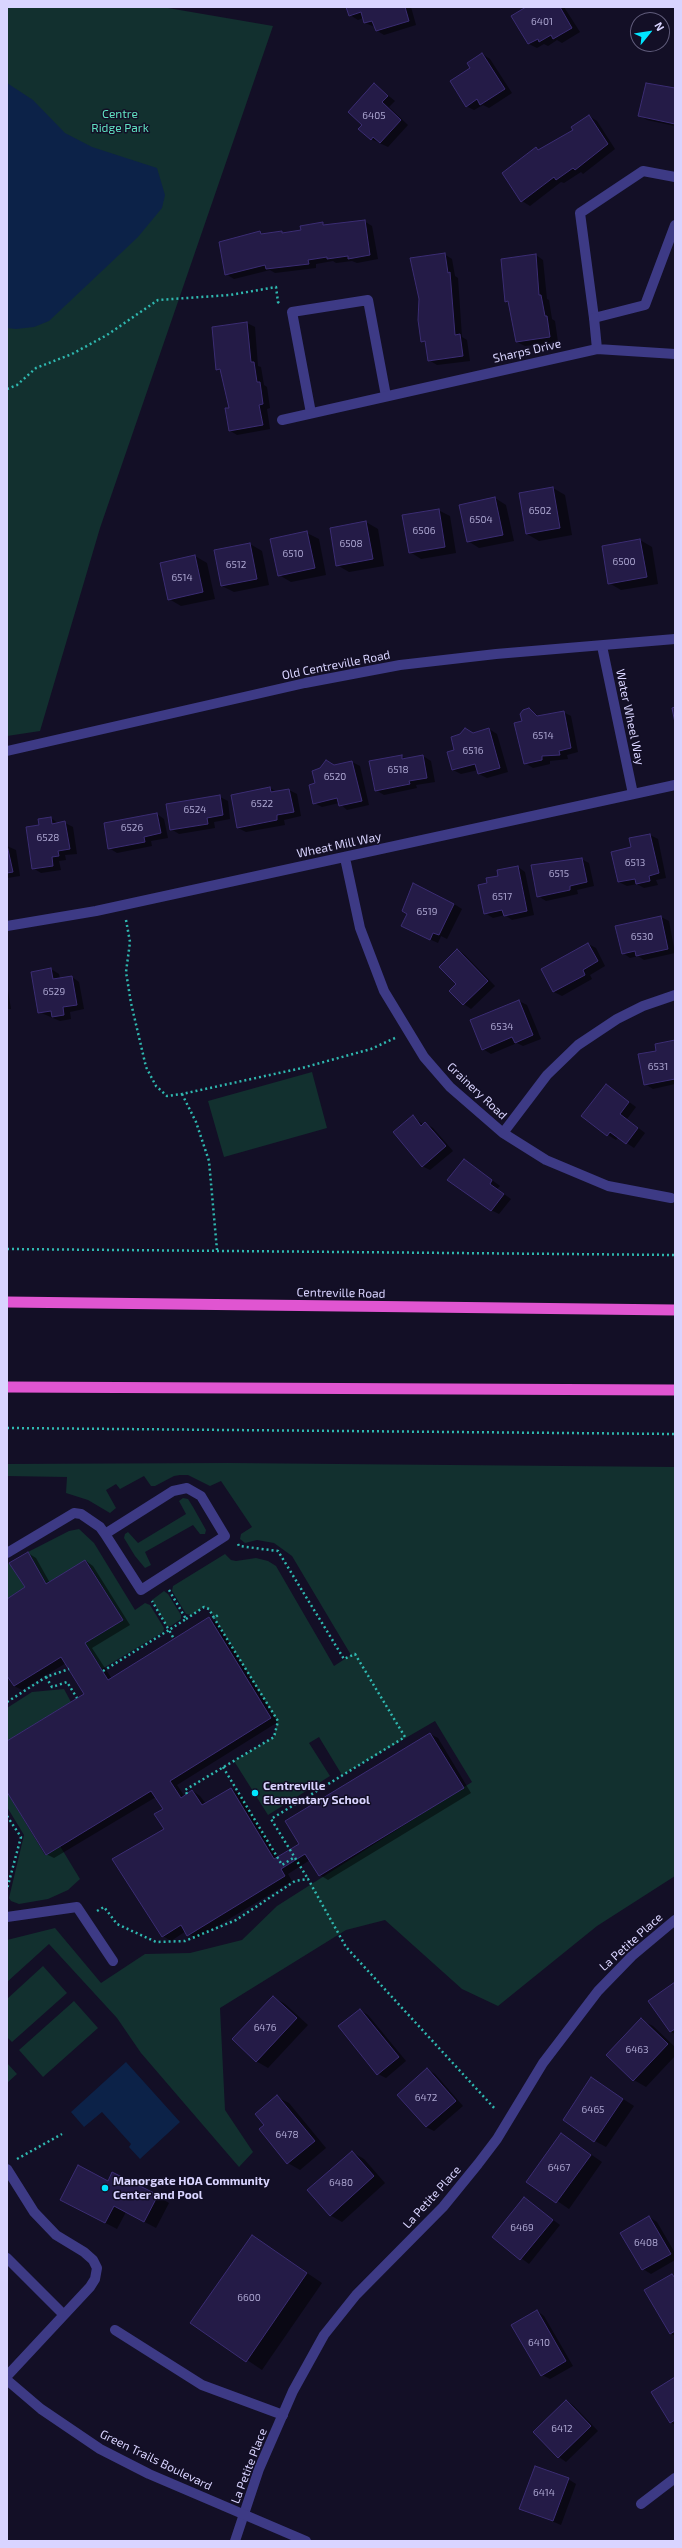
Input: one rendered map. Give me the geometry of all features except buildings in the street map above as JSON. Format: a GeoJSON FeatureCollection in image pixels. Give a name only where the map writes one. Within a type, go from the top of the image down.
{"type":"FeatureCollection","features":[{"type":"Feature","properties":{"kind":"highway","name":"Centreville Road"},"geometry":{"type":"LineString","coordinates":[[7,1302],[675,1310]]}},
{"type":"Feature","properties":{"kind":"highway"},"geometry":{"type":"LineString","coordinates":[[7,1387],[675,1390]]}},
{"type":"Feature","properties":{"kind":"street"},"geometry":{"type":"LineString","coordinates":[[597,349],[580,213],[644,171],[675,177]]}},
{"type":"Feature","properties":{"kind":"street"},"geometry":{"type":"LineString","coordinates":[[594,318],[645,305],[675,225]]}},
{"type":"Feature","properties":{"kind":"street"},"geometry":{"type":"LineString","coordinates":[[311,413],[292,312],[368,300],[386,396]]}},
{"type":"Feature","properties":{"kind":"street","name":"Sharps Drive"},"geometry":{"type":"LineString","coordinates":[[282,420],[597,349],[675,354]]}},
{"type":"Feature","properties":{"kind":"street","name":"Old Centreville Road"},"geometry":{"type":"LineString","coordinates":[[7,751],[304,683],[400,665],[496,654],[675,639]]}},
{"type":"Feature","properties":{"kind":"street","name":"Water Wheel Way"},"geometry":{"type":"LineString","coordinates":[[602,646],[633,794]]}},
{"type":"Feature","properties":{"kind":"street","name":"Wheat Mill Way"},"geometry":{"type":"LineString","coordinates":[[7,926],[122,905],[345,858],[675,785]]}},
{"type":"Feature","properties":{"kind":"street","name":"Grainery Road"},"geometry":{"type":"LineString","coordinates":[[345,858],[360,928],[371,961],[384,991],[424,1057],[450,1087],[503,1133],[546,1160],[576,1174],[608,1186],[671,1198]]}},
{"type":"Feature","properties":{"kind":"street"},"geometry":{"type":"LineString","coordinates":[[503,1133],[547,1075],[578,1045],[617,1018],[643,1006],[675,995]]}},
{"type":"Feature","properties":{"kind":"street"},"geometry":{"type":"LineString","coordinates":[[7,1553],[74,1513],[92,1520],[105,1534],[141,1590],[225,1536],[201,1496],[187,1488],[173,1491],[105,1534]]}},
{"type":"Feature","properties":{"kind":"street"},"geometry":{"type":"LineString","coordinates":[[7,1917],[77,1907],[113,1960]]}},
{"type":"Feature","properties":{"kind":"street","name":"La Petite Place"},"geometry":{"type":"LineString","coordinates":[[235,2541],[259,2469],[296,2384],[324,2335],[356,2295],[443,2207],[478,2164],[509,2118],[546,2058],[593,1996],[632,1956],[675,1920]]}},
{"type":"Feature","properties":{"kind":"street"},"geometry":{"type":"LineString","coordinates":[[7,2169],[34,2212],[56,2235],[84,2252],[93,2260],[97,2268],[95,2279],[90,2287],[7,2376]]}},
{"type":"Feature","properties":{"kind":"street"},"geometry":{"type":"LineString","coordinates":[[7,2258],[64,2315]]}},
{"type":"Feature","properties":{"kind":"street"},"geometry":{"type":"LineString","coordinates":[[114,2330],[202,2385],[283,2415]]}},
{"type":"Feature","properties":{"kind":"street","name":"Green Trails Boulevard"},"geometry":{"type":"LineString","coordinates":[[7,2380],[41,2409],[100,2449],[149,2474],[306,2541]]}},
{"type":"Feature","properties":{"kind":"street"},"geometry":{"type":"LineString","coordinates":[[641,2504],[675,2478]]}},
{"type":"Feature","properties":{"kind":"path"},"geometry":{"type":"LineString","coordinates":[[7,389],[17,385],[36,368],[72,354],[107,335],[158,300],[230,295],[276,287],[278,302],[292,312]]}},
{"type":"Feature","properties":{"kind":"path"},"geometry":{"type":"LineString","coordinates":[[122,905],[130,942],[126,972],[146,1067],[156,1086],[167,1096],[302,1068],[371,1049],[407,1031]]}},
{"type":"Feature","properties":{"kind":"path"},"geometry":{"type":"LineString","coordinates":[[182,1094],[196,1122],[209,1161],[217,1250]]}},
{"type":"Feature","properties":{"kind":"path"},"geometry":{"type":"LineString","coordinates":[[7,1249],[675,1255]]}},
{"type":"Feature","properties":{"kind":"path"},"geometry":{"type":"LineString","coordinates":[[7,1428],[675,1434]]}},
{"type":"Feature","properties":{"kind":"path"},"geometry":{"type":"LineString","coordinates":[[231,1545],[237,1541],[239,1546],[278,1551],[344,1659],[355,1654],[406,1737],[271,1819],[308,1879],[346,1947],[491,2107],[509,2118]]}},
{"type":"Feature","properties":{"kind":"path"},"geometry":{"type":"LineString","coordinates":[[166,1586],[186,1619]]}},
{"type":"Feature","properties":{"kind":"path"},"geometry":{"type":"LineString","coordinates":[[150,1597],[174,1639]]}},
{"type":"Feature","properties":{"kind":"path"},"geometry":{"type":"LineString","coordinates":[[103,1672],[204,1607],[209,1608],[278,1721],[274,1737],[185,1790],[187,1794]]}},
{"type":"Feature","properties":{"kind":"path"},"geometry":{"type":"LineString","coordinates":[[214,1618],[218,1615]]}},
{"type":"Feature","properties":{"kind":"path"},"geometry":{"type":"LineString","coordinates":[[7,1702],[46,1677],[68,1669]]}},
{"type":"Feature","properties":{"kind":"path"},"geometry":{"type":"LineString","coordinates":[[46,1677],[52,1688],[67,1682],[77,1698]]}},
{"type":"Feature","properties":{"kind":"path"},"geometry":{"type":"LineString","coordinates":[[224,1768],[282,1865],[295,1857]]}},
{"type":"Feature","properties":{"kind":"path"},"geometry":{"type":"LineString","coordinates":[[7,1816],[21,1838],[7,1889]]}},
{"type":"Feature","properties":{"kind":"path"},"geometry":{"type":"LineString","coordinates":[[85,1919],[104,1906],[117,1924],[156,1942],[184,1941],[236,1920],[295,1881],[308,1879]]}},
{"type":"Feature","properties":{"kind":"path"},"geometry":{"type":"LineString","coordinates":[[14,2161],[62,2134]]}},
{"type":"Feature","properties":{"kind":"green space","name":"Centre Ridge Park"},"geometry":{"type":"Polygon","coordinates":[[[7,7],[162,7],[273,26],[100,528],[40,731],[7,736],[7,7]]]}},
{"type":"Feature","properties":{"kind":"green space"},"geometry":{"type":"Polygon","coordinates":[[[312,1072],[327,1128],[224,1157],[208,1101],[312,1072]]]}},
{"type":"Feature","properties":{"kind":"green space"},"geometry":{"type":"Polygon","coordinates":[[[228,1463],[675,1467],[675,1876],[597,1926],[498,2006],[462,1989],[385,1920],[346,1930],[220,2008],[225,2110],[253,2152],[239,2167],[141,2053],[117,2018],[49,1944],[7,1982],[7,1940],[55,1928],[101,1983],[145,1954],[190,1953],[242,1940],[277,1906],[472,1782],[435,1721],[342,1775],[319,1737],[309,1743],[330,1776],[268,1815],[234,1761],[274,1737],[277,1721],[209,1609],[204,1607],[191,1615],[186,1614],[172,1591],[173,1586],[225,1554],[231,1560],[236,1561],[256,1558],[268,1561],[276,1566],[334,1666],[351,1655],[292,1556],[274,1543],[257,1540],[245,1543],[240,1539],[241,1534],[252,1527],[221,1481],[210,1486],[188,1475],[180,1475],[174,1476],[155,1486],[151,1486],[144,1476],[120,1489],[116,1484],[106,1490],[116,1508],[110,1513],[88,1500],[66,1493],[67,1477],[7,1476],[7,1464],[228,1463]]]}},
{"type":"Feature","properties":{"kind":"green space"},"geometry":{"type":"Polygon","coordinates":[[[183,1498],[188,1499],[193,1507],[206,1530],[205,1534],[200,1534],[193,1525],[145,1552],[151,1565],[145,1568],[135,1556],[124,1538],[125,1534],[128,1532],[138,1543],[186,1514],[179,1501],[183,1498]]]}},
{"type":"Feature","properties":{"kind":"green space"},"geometry":{"type":"Polygon","coordinates":[[[79,1529],[94,1543],[135,1610],[145,1603],[150,1605],[164,1628],[163,1632],[102,1669],[85,1643],[123,1620],[86,1560],[46,1584],[28,1552],[69,1531],[79,1529]]]}},
{"type":"Feature","properties":{"kind":"green space"},"geometry":{"type":"Polygon","coordinates":[[[9,1563],[25,1587],[7,1599],[7,1566],[9,1563]]]}},
{"type":"Feature","properties":{"kind":"green space"},"geometry":{"type":"Polygon","coordinates":[[[164,1591],[168,1594],[181,1615],[181,1619],[171,1626],[167,1626],[152,1600],[164,1591]]]}},
{"type":"Feature","properties":{"kind":"green space"},"geometry":{"type":"Polygon","coordinates":[[[64,1689],[71,1702],[7,1741],[7,1708],[32,1692],[64,1689]]]}},
{"type":"Feature","properties":{"kind":"green space"},"geometry":{"type":"Polygon","coordinates":[[[7,1792],[45,1855],[60,1846],[80,1879],[68,1890],[48,1899],[19,1904],[11,1901],[9,1898],[24,1835],[7,1807],[7,1792]]]}},
{"type":"Feature","properties":{"kind":"green space"},"geometry":{"type":"Polygon","coordinates":[[[43,1966],[67,1993],[12,2042],[7,2037],[7,1999],[43,1966]]]}},
{"type":"Feature","properties":{"kind":"green space"},"geometry":{"type":"Polygon","coordinates":[[[74,2001],[98,2028],[43,2077],[19,2050],[74,2001]]]}},
{"type":"Feature","properties":{"kind":"green space"},"geometry":{"type":"Polygon","coordinates":[[[7,2063],[17,2074],[7,2083],[7,2063]]]}},
{"type":"Feature","properties":{"kind":"water"},"geometry":{"type":"Polygon","coordinates":[[[7,83],[33,100],[65,133],[92,147],[157,168],[165,195],[162,208],[138,237],[49,321],[34,327],[16,329],[7,328],[7,83]]]}},
{"type":"Feature","properties":{"kind":"water"},"geometry":{"type":"Polygon","coordinates":[[[126,2062],[180,2122],[140,2159],[129,2147],[131,2144],[102,2112],[84,2127],[71,2112],[126,2062]]]}},
{"type":"Feature","properties":{"kind":"place","name":"Centreville Elementary School"},"geometry":{"type":"Point","coordinates":[255,1793]}},
{"type":"Feature","properties":{"kind":"place","name":"Manorgate HOA Community Center and Pool"},"geometry":{"type":"Point","coordinates":[105,2188]}}]}
